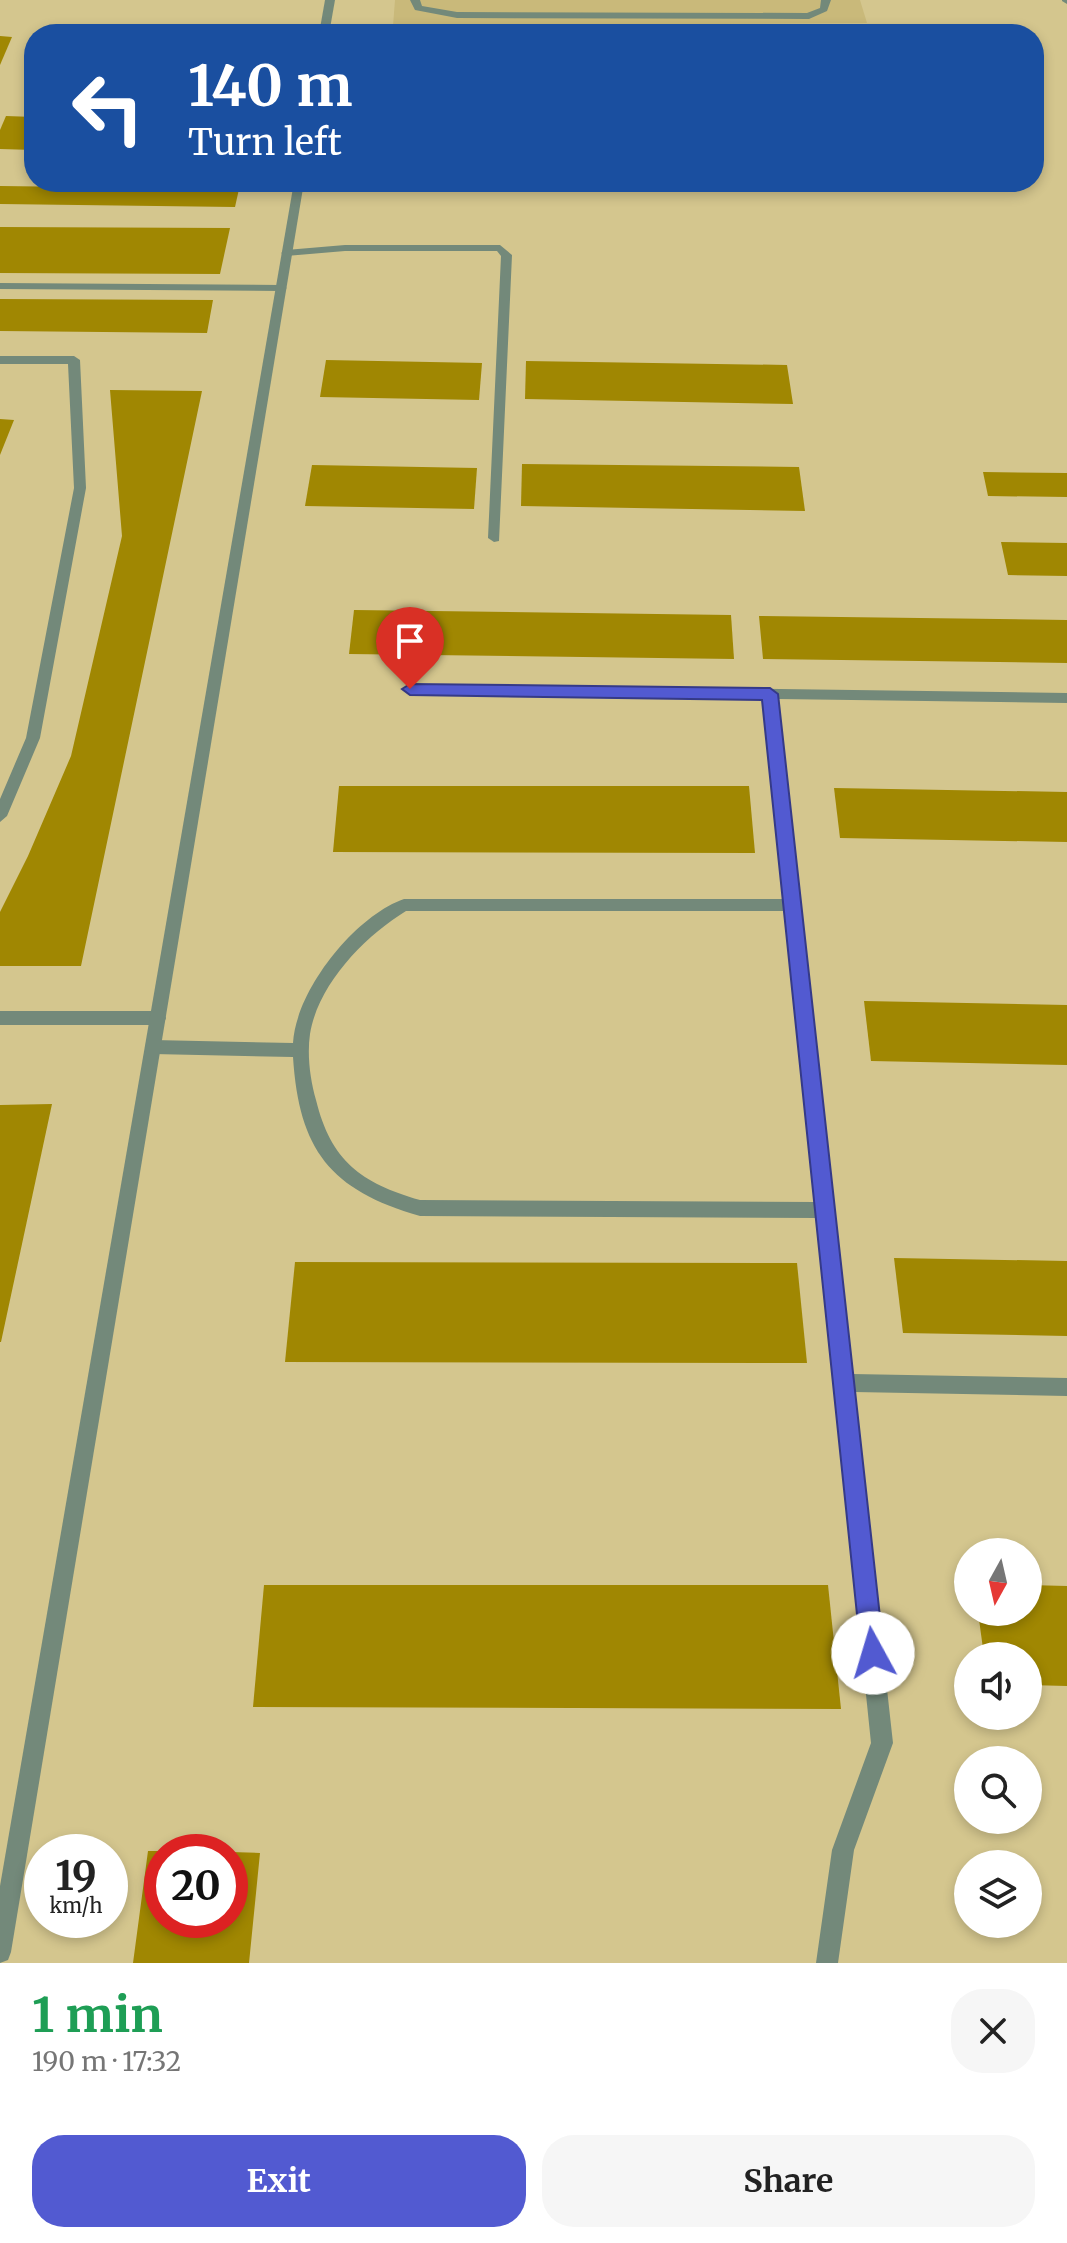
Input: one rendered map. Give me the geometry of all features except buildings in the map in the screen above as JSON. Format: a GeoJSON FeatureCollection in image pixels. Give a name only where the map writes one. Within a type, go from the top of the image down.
{"type":"FeatureCollection","features":[{"type":"Feature","properties":{"kind":"street"},"geometry":{"type":"LineString","coordinates":[[326,24],[330,0]]}},
{"type":"Feature","properties":{"kind":"street"},"geometry":{"type":"LineString","coordinates":[[415,0],[418,8],[457,15],[809,16],[824,9],[826,0]]}},
{"type":"Feature","properties":{"kind":"street"},"geometry":{"type":"LineString","coordinates":[[0,1952],[297,192]]}},
{"type":"Feature","properties":{"kind":"street"},"geometry":{"type":"LineString","coordinates":[[286,253],[345,248],[500,248],[507,255],[494,538]]}},
{"type":"Feature","properties":{"kind":"street"},"geometry":{"type":"LineString","coordinates":[[0,286],[281,288]]}},
{"type":"Feature","properties":{"kind":"street"},"geometry":{"type":"LineString","coordinates":[[0,360],[74,360],[80,488],[33,738],[0,816]]}},
{"type":"Feature","properties":{"kind":"street"},"geometry":{"type":"LineString","coordinates":[[410,689],[1067,698]]}},
{"type":"Feature","properties":{"kind":"street"},"geometry":{"type":"LineString","coordinates":[[770,694],[882,1743],[843,1850],[827,1963]]}},
{"type":"Feature","properties":{"kind":"street"},"geometry":{"type":"LineString","coordinates":[[793,905],[404,905],[365,931],[336,966],[305,1019],[301,1065],[310,1116],[337,1166],[384,1198],[420,1208],[826,1210]]}},
{"type":"Feature","properties":{"kind":"street"},"geometry":{"type":"LineString","coordinates":[[0,1018],[158,1018]]}},
{"type":"Feature","properties":{"kind":"street"},"geometry":{"type":"LineString","coordinates":[[153,1047],[302,1050]]}},
{"type":"Feature","properties":{"kind":"street"},"geometry":{"type":"LineString","coordinates":[[845,1383],[1067,1387]]}},
{"type":"Feature","properties":{"kind":"shaded area"},"geometry":{"type":"Polygon","coordinates":[[[395,0],[860,0],[867,23],[709,24],[393,24],[395,0]]]}},
{"type":"Feature","properties":{"kind":"route"},"geometry":{"type":"LineString","coordinates":[[410,689],[770,694],[873,1653]]}}]}
